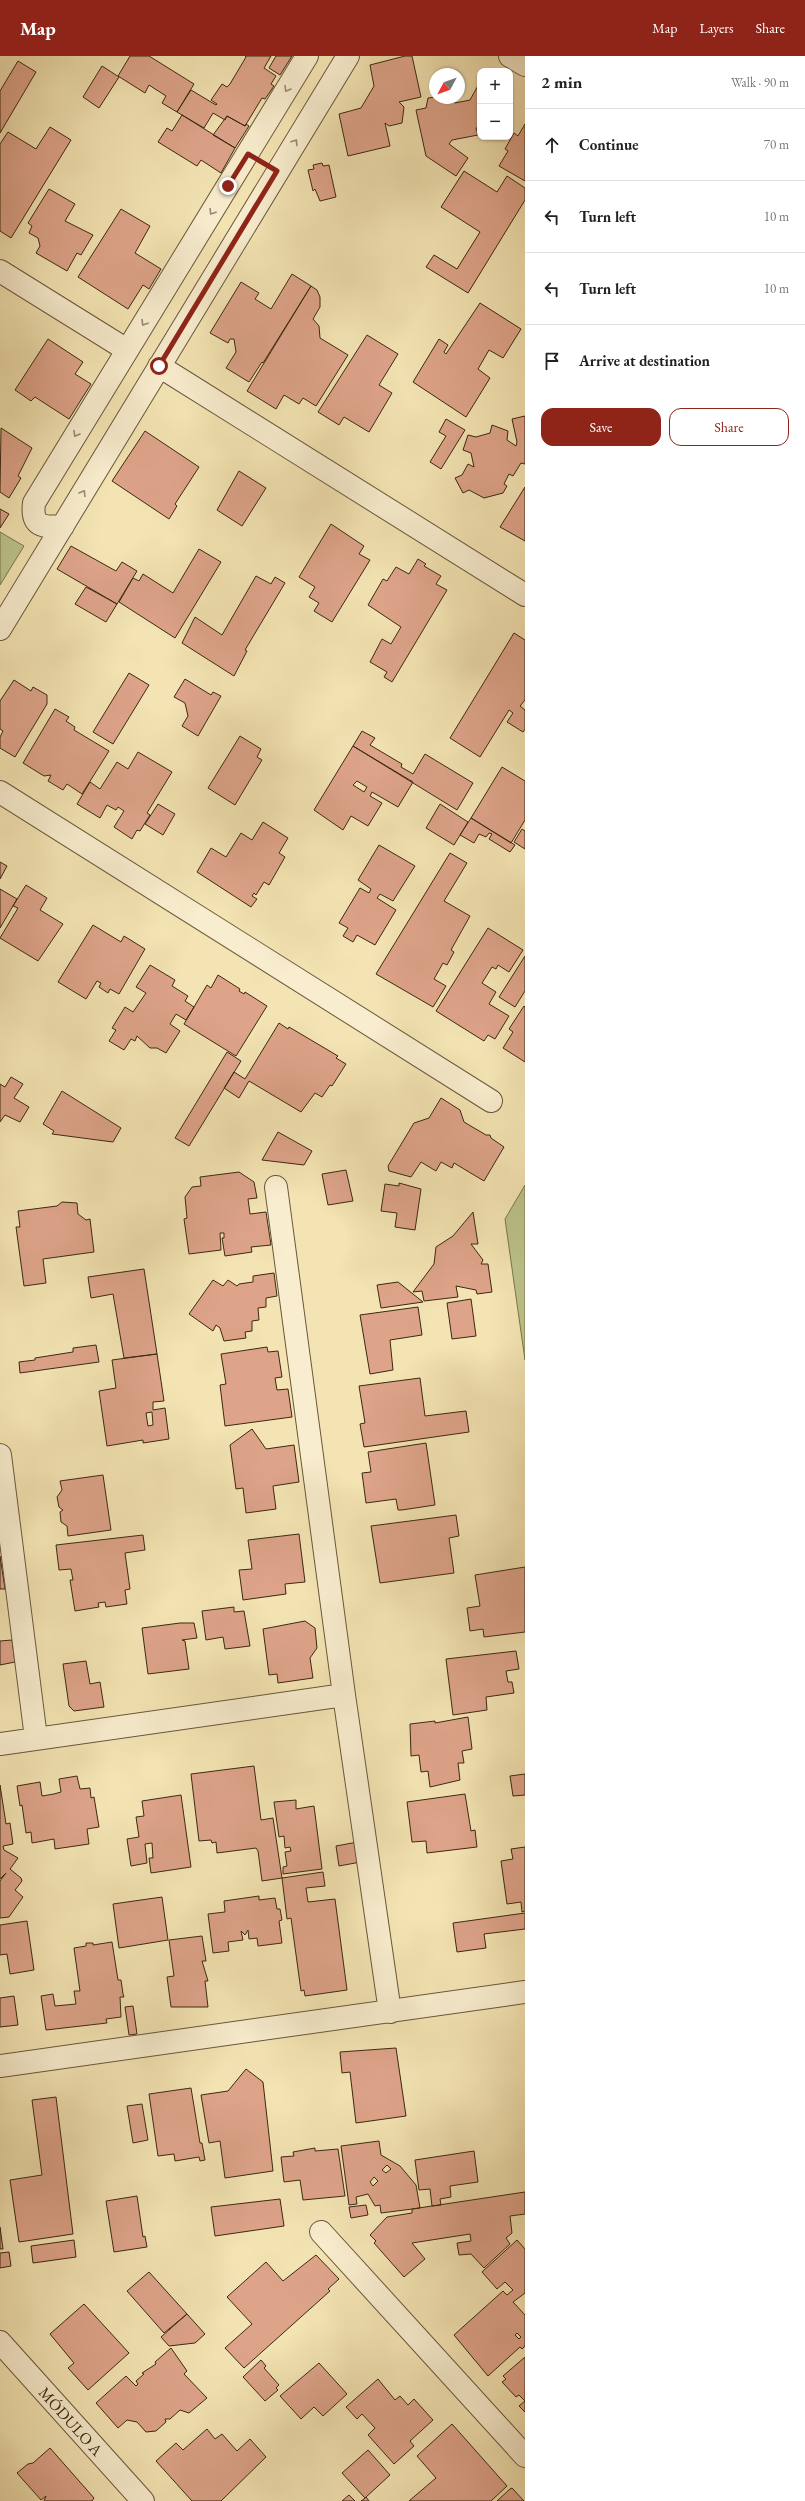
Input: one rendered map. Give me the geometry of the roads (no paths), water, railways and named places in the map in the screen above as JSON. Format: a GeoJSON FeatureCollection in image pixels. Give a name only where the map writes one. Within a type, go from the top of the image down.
{"type":"FeatureCollection","features":[{"type":"Feature","properties":{"kind":"street"},"geometry":{"type":"LineString","coordinates":[[63,526],[44,526],[37,522],[33,515],[34,503],[307,56]]}},
{"type":"Feature","properties":{"kind":"street"},"geometry":{"type":"LineString","coordinates":[[0,628],[348,56]]}},
{"type":"Feature","properties":{"kind":"street"},"geometry":{"type":"LineString","coordinates":[[510,56],[525,65]]}},
{"type":"Feature","properties":{"kind":"street"},"geometry":{"type":"LineString","coordinates":[[248,154],[277,171]]}},
{"type":"Feature","properties":{"kind":"street"},"geometry":{"type":"LineString","coordinates":[[0,272],[127,350]]}},
{"type":"Feature","properties":{"kind":"street"},"geometry":{"type":"LineString","coordinates":[[159,366],[525,595]]}},
{"type":"Feature","properties":{"kind":"street"},"geometry":{"type":"LineString","coordinates":[[0,792],[491,1101]]}},
{"type":"Feature","properties":{"kind":"street"},"geometry":{"type":"LineString","coordinates":[[276,1187],[344,1695],[390,2012]]}},
{"type":"Feature","properties":{"kind":"street"},"geometry":{"type":"LineString","coordinates":[[0,1454],[36,1738]]}},
{"type":"Feature","properties":{"kind":"street"},"geometry":{"type":"LineString","coordinates":[[0,1744],[344,1695]]}},
{"type":"Feature","properties":{"kind":"street"},"geometry":{"type":"LineString","coordinates":[[0,2066],[525,1992]]}},
{"type":"Feature","properties":{"kind":"street"},"geometry":{"type":"LineString","coordinates":[[321,2232],[525,2456]]}},
{"type":"Feature","properties":{"kind":"street","name":"MÓDULO A"},"geometry":{"type":"LineString","coordinates":[[0,2342],[143,2501]]}}]}
